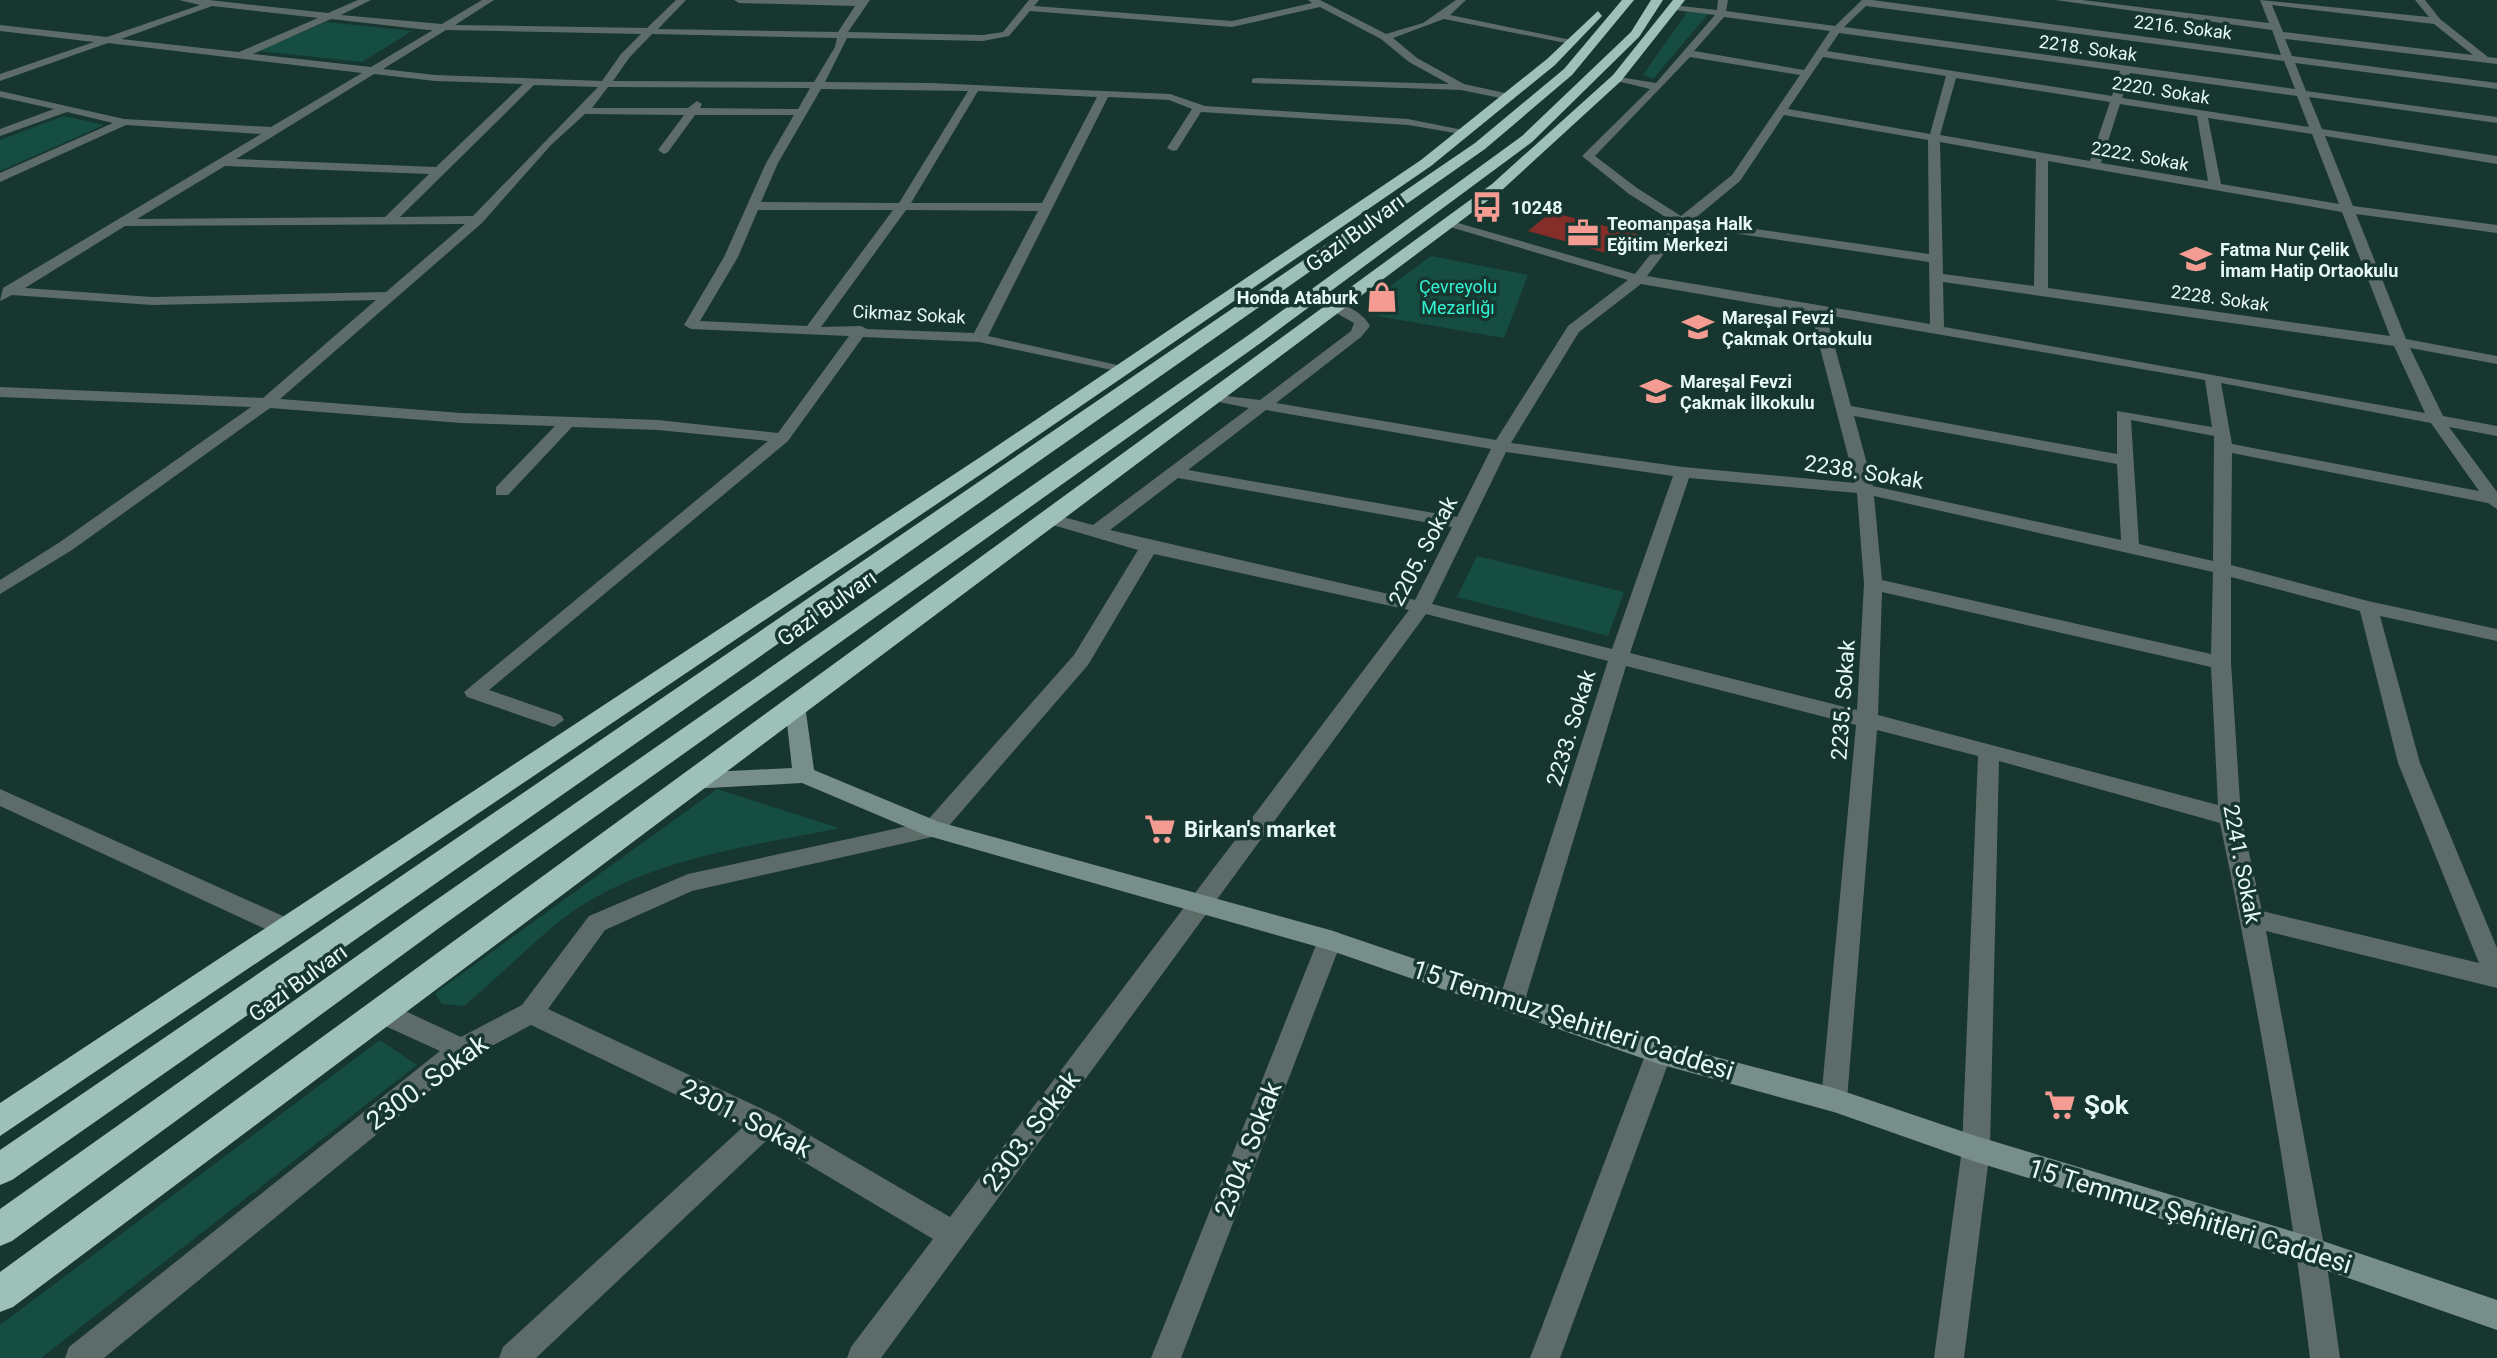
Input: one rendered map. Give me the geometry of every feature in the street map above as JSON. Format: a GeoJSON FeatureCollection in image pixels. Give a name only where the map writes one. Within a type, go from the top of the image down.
{"type":"FeatureCollection","features":[{"type":"Feature","properties":{"kind":"highway"},"geometry":{"type":"LineString","coordinates":[[0,1121],[1121,370],[1467,132],[1571,41],[1609,0]]}},
{"type":"Feature","properties":{"kind":"highway","name":"Gazi Bulvarı"},"geometry":{"type":"LineString","coordinates":[[0,1169],[1480,146],[1568,72],[1628,0]]}},
{"type":"Feature","properties":{"kind":"highway"},"geometry":{"type":"LineString","coordinates":[[0,1294],[1497,187],[1617,78],[1671,2]]}},
{"type":"Feature","properties":{"kind":"highway","name":"Gazi Bulvarı"},"geometry":{"type":"LineString","coordinates":[[0,1229],[436,915],[1256,338],[1527,139],[1671,2]]}},
{"type":"Feature","properties":{"kind":"main road"},"geometry":{"type":"LineString","coordinates":[[795,705],[804,775]]}},
{"type":"Feature","properties":{"kind":"main road","name":"15 Temmuz Şehitleri Caddesi"},"geometry":{"type":"LineString","coordinates":[[690,781],[804,775],[933,829],[1330,940],[1659,1053],[1834,1100],[1976,1149],[2311,1251],[2497,1315]]}},
{"type":"Feature","properties":{"kind":"street"},"geometry":{"type":"LineString","coordinates":[[184,0],[445,27],[998,37],[1006,34],[1029,4],[1232,24],[1317,2],[1385,37],[1413,60],[1461,87]]}},
{"type":"Feature","properties":{"kind":"street"},"geometry":{"type":"LineString","coordinates":[[238,56],[366,0]]}},
{"type":"Feature","properties":{"kind":"street"},"geometry":{"type":"LineString","coordinates":[[3,293],[127,223],[367,72],[489,0]]}},
{"type":"Feature","properties":{"kind":"street"},"geometry":{"type":"LineString","coordinates":[[0,588],[66,546],[267,403],[477,220],[547,143],[607,84],[625,56],[681,0]]}},
{"type":"Feature","properties":{"kind":"street"},"geometry":{"type":"LineString","coordinates":[[739,0],[862,1]]}},
{"type":"Feature","properties":{"kind":"street"},"geometry":{"type":"LineString","coordinates":[[1385,37],[1422,28],[1446,17],[1461,0]]}},
{"type":"Feature","properties":{"kind":"street"},"geometry":{"type":"LineString","coordinates":[[1723,0],[1721,14],[1658,87],[1588,156],[1633,191],[1682,222],[1938,259]]}},
{"type":"Feature","properties":{"kind":"street"},"geometry":{"type":"LineString","coordinates":[[2060,0],[2180,14],[2277,31],[2497,61]]}},
{"type":"Feature","properties":{"kind":"street"},"geometry":{"type":"LineString","coordinates":[[2177,0],[2180,14]]}},
{"type":"Feature","properties":{"kind":"street"},"geometry":{"type":"LineString","coordinates":[[2437,21],[2265,0],[2400,342],[2437,421],[2496,501]]}},
{"type":"Feature","properties":{"kind":"street"},"geometry":{"type":"LineString","coordinates":[[2420,0],[2437,21],[2484,59]]}},
{"type":"Feature","properties":{"kind":"street"},"geometry":{"type":"LineString","coordinates":[[862,1],[844,26],[840,47],[772,163],[753,206],[1046,207]]}},
{"type":"Feature","properties":{"kind":"street"},"geometry":{"type":"LineString","coordinates":[[0,78],[218,2]]}},
{"type":"Feature","properties":{"kind":"street","name":"2218. Sokak"},"geometry":{"type":"LineString","coordinates":[[1671,2],[1721,14],[1836,30],[2030,40],[2126,70],[2497,120]]}},
{"type":"Feature","properties":{"kind":"street","name":"2205. Sokak"},"geometry":{"type":"LineString","coordinates":[[1201,904],[1421,607],[1501,446],[1573,329],[1638,279],[1682,222],[1736,178],[1804,73],[1836,30],[1865,2]]}},
{"type":"Feature","properties":{"kind":"street","name":"2216. Sokak"},"geometry":{"type":"LineString","coordinates":[[1865,2],[2030,40],[2288,57],[2497,86]]}},
{"type":"Feature","properties":{"kind":"street"},"geometry":{"type":"LineString","coordinates":[[1446,17],[1571,41]]}},
{"type":"Feature","properties":{"kind":"street"},"geometry":{"type":"LineString","coordinates":[[0,28],[367,72],[531,82],[975,88],[1170,97],[1198,108],[1408,122],[1467,132]]}},
{"type":"Feature","properties":{"kind":"street"},"geometry":{"type":"LineString","coordinates":[[1685,53],[1804,73]]}},
{"type":"Feature","properties":{"kind":"street","name":"2220. Sokak"},"geometry":{"type":"LineString","coordinates":[[1819,53],[2497,160]]}},
{"type":"Feature","properties":{"kind":"street"},"geometry":{"type":"LineString","coordinates":[[2094,166],[2113,101],[2126,70]]}},
{"type":"Feature","properties":{"kind":"street"},"geometry":{"type":"LineString","coordinates":[[1937,329],[1934,138],[1952,74]]}},
{"type":"Feature","properties":{"kind":"street"},"geometry":{"type":"LineString","coordinates":[[1617,78],[1658,87]]}},
{"type":"Feature","properties":{"kind":"street"},"geometry":{"type":"LineString","coordinates":[[1256,81],[1461,87],[1510,97]]}},
{"type":"Feature","properties":{"kind":"street"},"geometry":{"type":"LineString","coordinates":[[390,219],[531,82]]}},
{"type":"Feature","properties":{"kind":"street"},"geometry":{"type":"LineString","coordinates":[[664,150],[712,85]]}},
{"type":"Feature","properties":{"kind":"street"},"geometry":{"type":"LineString","coordinates":[[812,329],[902,207],[975,88]]}},
{"type":"Feature","properties":{"kind":"street"},"geometry":{"type":"LineString","coordinates":[[0,94],[124,122],[274,131]]}},
{"type":"Feature","properties":{"kind":"street"},"geometry":{"type":"LineString","coordinates":[[979,338],[1104,94]]}},
{"type":"Feature","properties":{"kind":"street"},"geometry":{"type":"LineString","coordinates":[[1173,148],[1198,108]]}},
{"type":"Feature","properties":{"kind":"street"},"geometry":{"type":"LineString","coordinates":[[0,133],[63,110]]}},
{"type":"Feature","properties":{"kind":"street"},"geometry":{"type":"LineString","coordinates":[[582,111],[802,112]]}},
{"type":"Feature","properties":{"kind":"street","name":"2222. Sokak"},"geometry":{"type":"LineString","coordinates":[[1779,111],[2346,209],[2497,229]]}},
{"type":"Feature","properties":{"kind":"street"},"geometry":{"type":"LineString","coordinates":[[2202,115],[2215,187]]}},
{"type":"Feature","properties":{"kind":"street"},"geometry":{"type":"LineString","coordinates":[[0,178],[124,122]]}},
{"type":"Feature","properties":{"kind":"street"},"geometry":{"type":"LineString","coordinates":[[2041,291],[2042,157]]}},
{"type":"Feature","properties":{"kind":"street"},"geometry":{"type":"LineString","coordinates":[[222,162],[436,171]]}},
{"type":"Feature","properties":{"kind":"street","name":"Cikmaz Sokak"},"geometry":{"type":"LineString","coordinates":[[753,206],[731,257],[691,325],[861,330],[979,338],[1121,370]]}},
{"type":"Feature","properties":{"kind":"street"},"geometry":{"type":"LineString","coordinates":[[127,223],[477,220]]}},
{"type":"Feature","properties":{"kind":"street"},"geometry":{"type":"LineString","coordinates":[[1446,224],[1638,279],[2212,377],[2497,431]]}},
{"type":"Feature","properties":{"kind":"street","name":"2228. Sokak"},"geometry":{"type":"LineString","coordinates":[[1937,277],[2400,342],[2497,360]]}},
{"type":"Feature","properties":{"kind":"street"},"geometry":{"type":"LineString","coordinates":[[3,293],[152,301],[388,296]]}},
{"type":"Feature","properties":{"kind":"street"},"geometry":{"type":"LineString","coordinates":[[1096,532],[1264,406],[1363,326],[1360,320],[1336,307]]}},
{"type":"Feature","properties":{"kind":"street","name":"2235. Sokak"},"geometry":{"type":"LineString","coordinates":[[1817,309],[1865,489],[1873,584],[1867,723],[1834,1100]]}},
{"type":"Feature","properties":{"kind":"street"},"geometry":{"type":"LineString","coordinates":[[554,720],[474,692],[782,438],[861,330]]}},
{"type":"Feature","properties":{"kind":"street","name":"2241. Sokak"},"geometry":{"type":"LineString","coordinates":[[2212,377],[2223,440],[2221,663],[2230,817],[2252,918],[2311,1251],[2325,1358]]}},
{"type":"Feature","properties":{"kind":"street"},"geometry":{"type":"LineString","coordinates":[[0,392],[267,403],[461,418],[658,425],[782,438]]}},
{"type":"Feature","properties":{"kind":"street","name":"2238. Sokak"},"geometry":{"type":"LineString","coordinates":[[1215,397],[1501,446],[1683,472],[1865,489],[2224,569],[2368,607],[2497,635]]}},
{"type":"Feature","properties":{"kind":"street"},"geometry":{"type":"LineString","coordinates":[[1844,410],[2125,460]]}},
{"type":"Feature","properties":{"kind":"street"},"geometry":{"type":"LineString","coordinates":[[2130,550],[2123,414],[2223,440],[2496,501]]}},
{"type":"Feature","properties":{"kind":"street"},"geometry":{"type":"LineString","coordinates":[[502,491],[568,422]]}},
{"type":"Feature","properties":{"kind":"street"},"geometry":{"type":"LineString","coordinates":[[1172,472],[1464,524]]}},
{"type":"Feature","properties":{"kind":"street","name":"2233. Sokak"},"geometry":{"type":"LineString","coordinates":[[1512,1000],[1618,659],[1683,472]]}},
{"type":"Feature","properties":{"kind":"street"},"geometry":{"type":"LineString","coordinates":[[1052,519],[1149,547],[1421,607],[1867,723],[1989,751],[2230,817]]}},
{"type":"Feature","properties":{"kind":"street"},"geometry":{"type":"LineString","coordinates":[[933,829],[1081,660],[1149,547]]}},
{"type":"Feature","properties":{"kind":"street"},"geometry":{"type":"LineString","coordinates":[[1873,584],[2221,663]]}},
{"type":"Feature","properties":{"kind":"street"},"geometry":{"type":"LineString","coordinates":[[2368,607],[2409,763],[2497,978]]}},
{"type":"Feature","properties":{"kind":"street"},"geometry":{"type":"LineString","coordinates":[[1949,1358],[1976,1149],[1989,751]]}},
{"type":"Feature","properties":{"kind":"street"},"geometry":{"type":"LineString","coordinates":[[5,804],[286,928]]}},
{"type":"Feature","properties":{"kind":"street","name":"2300. Sokak"},"geometry":{"type":"LineString","coordinates":[[80,1358],[462,1049],[531,1013],[597,923],[688,883],[933,829]]}},
{"type":"Feature","properties":{"kind":"street","name":"2303. Sokak"},"geometry":{"type":"LineString","coordinates":[[869,1356],[954,1235],[1201,904]]}},
{"type":"Feature","properties":{"kind":"street"},"geometry":{"type":"LineString","coordinates":[[2252,918],[2497,978]]}},
{"type":"Feature","properties":{"kind":"street","name":"2304. Sokak"},"geometry":{"type":"LineString","coordinates":[[1166,1358],[1330,940]]}},
{"type":"Feature","properties":{"kind":"street"},"geometry":{"type":"LineString","coordinates":[[381,1012],[462,1049]]}},
{"type":"Feature","properties":{"kind":"street","name":"2301. Sokak"},"geometry":{"type":"LineString","coordinates":[[531,1013],[765,1124],[954,1235]]}},
{"type":"Feature","properties":{"kind":"street"},"geometry":{"type":"LineString","coordinates":[[1545,1358],[1659,1053]]}},
{"type":"Feature","properties":{"kind":"street"},"geometry":{"type":"LineString","coordinates":[[514,1358],[765,1124]]}},
{"type":"Feature","properties":{"kind":"green space"},"geometry":{"type":"Polygon","coordinates":[[[1688,11],[1708,14],[1653,79],[1643,75],[1688,11]]]}},
{"type":"Feature","properties":{"kind":"green space"},"geometry":{"type":"Polygon","coordinates":[[[326,22],[412,31],[362,62],[259,51],[326,22]]]}},
{"type":"Feature","properties":{"kind":"green space"},"geometry":{"type":"Polygon","coordinates":[[[64,116],[104,125],[0,171],[0,140],[64,116]]]}},
{"type":"Feature","properties":{"kind":"green space","name":"Çevreyolu Mezarlığı"},"geometry":{"type":"Polygon","coordinates":[[[1431,256],[1528,275],[1504,338],[1365,314],[1381,293],[1431,256]]]}},
{"type":"Feature","properties":{"kind":"green space"},"geometry":{"type":"Polygon","coordinates":[[[1477,556],[1624,592],[1608,636],[1457,597],[1477,556]]]}},
{"type":"Feature","properties":{"kind":"green space"},"geometry":{"type":"Polygon","coordinates":[[[717,789],[839,828],[694,859],[625,883],[592,899],[561,920],[464,1006],[442,1004],[435,993],[717,789]]]}},
{"type":"Feature","properties":{"kind":"green space"},"geometry":{"type":"Polygon","coordinates":[[[380,1040],[417,1065],[41,1358],[0,1358],[0,1325],[380,1040]]]}},
{"type":"Feature","properties":{"kind":"building","name":"Teomanpaşa Halk Eğitim Merkezi"},"geometry":{"type":"Polygon","coordinates":[[[1551,212],[1640,235],[1617,256],[1528,231],[1551,212]]]}},
{"type":"Feature","properties":{"kind":"place","name":"10248"},"geometry":{"type":"Point","coordinates":[1487,207]}},
{"type":"Feature","properties":{"kind":"place","name":"Teomanpaşa Halk Eğitim Merkezi"},"geometry":{"type":"Point","coordinates":[1583,233]}},
{"type":"Feature","properties":{"kind":"place","name":"Fatma Nur Çelik İmam Hatip Ortaokulu"},"geometry":{"type":"Point","coordinates":[2196,259]}},
{"type":"Feature","properties":{"kind":"place","name":"Honda Ataburk"},"geometry":{"type":"Point","coordinates":[1382,297]}},
{"type":"Feature","properties":{"kind":"place","name":"Mareşal Fevzi Çakmak Ortaokulu"},"geometry":{"type":"Point","coordinates":[1698,327]}},
{"type":"Feature","properties":{"kind":"place","name":"Mareşal Fevzi Çakmak İlkokulu"},"geometry":{"type":"Point","coordinates":[1656,391]}},
{"type":"Feature","properties":{"kind":"place","name":"Birkan's market"},"geometry":{"type":"Point","coordinates":[1160,829]}},
{"type":"Feature","properties":{"kind":"place","name":"Şok"},"geometry":{"type":"Point","coordinates":[2060,1105]}}]}
